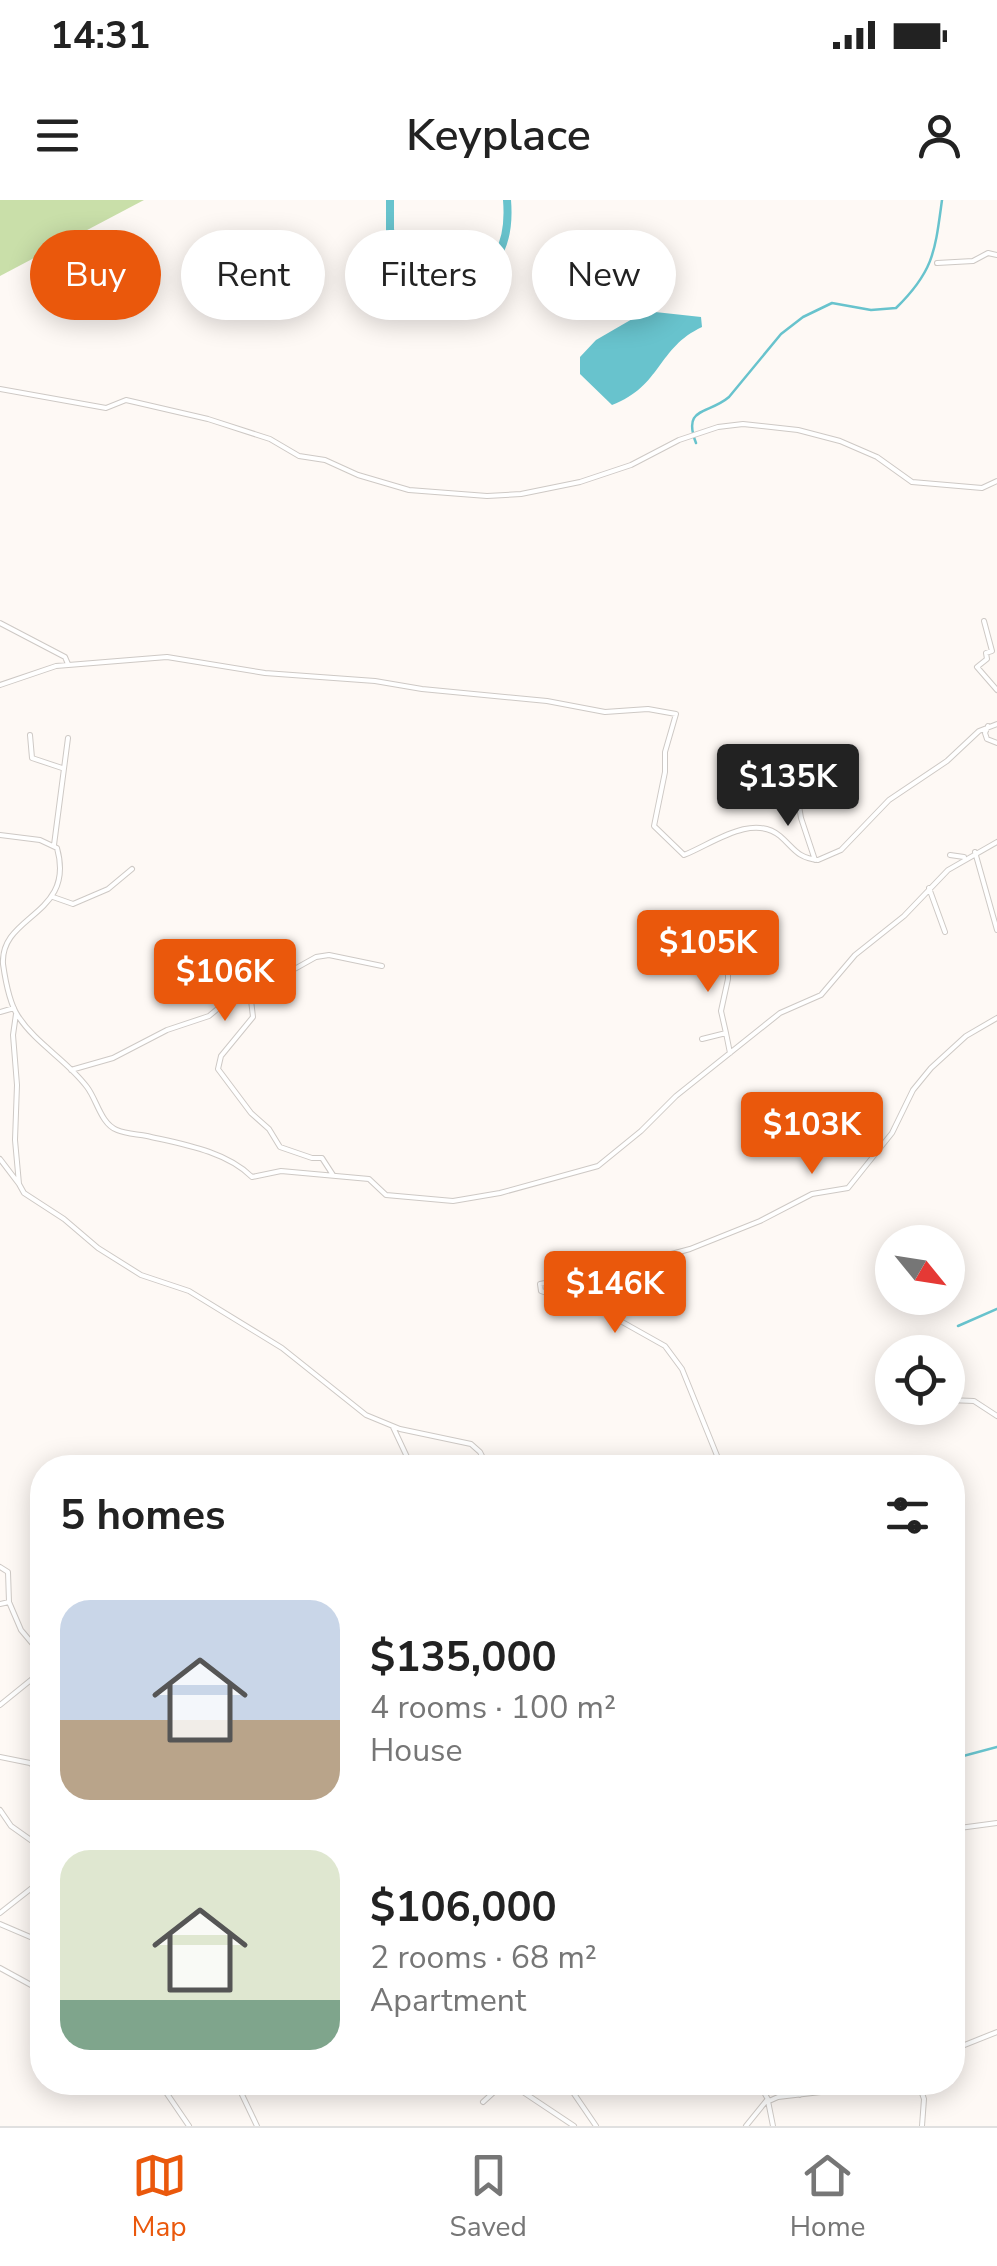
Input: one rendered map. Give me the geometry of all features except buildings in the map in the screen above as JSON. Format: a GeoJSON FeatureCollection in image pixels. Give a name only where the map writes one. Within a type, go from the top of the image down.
{"type":"FeatureCollection","features":[{"type":"Feature","properties":{"kind":"street"},"geometry":{"type":"LineString","coordinates":[[937,264],[997,255]]}},
{"type":"Feature","properties":{"kind":"street"},"geometry":{"type":"LineString","coordinates":[[0,389],[106,408],[126,400],[170,410],[234,426],[299,456],[325,460],[387,486],[409,490],[487,496],[554,487],[616,471],[706,430],[744,424],[798,430],[840,442],[878,457],[912,482],[982,488],[997,481]]}},
{"type":"Feature","properties":{"kind":"street"},"geometry":{"type":"LineString","coordinates":[[984,621],[992,650],[986,652],[987,659],[977,667],[997,690]]}},
{"type":"Feature","properties":{"kind":"street"},"geometry":{"type":"LineString","coordinates":[[0,623],[65,657],[68,664]]}},
{"type":"Feature","properties":{"kind":"street"},"geometry":{"type":"LineString","coordinates":[[0,685],[68,664],[168,657],[264,673],[376,681],[547,701],[605,712],[648,710],[676,714],[654,818],[657,831],[684,855],[741,829],[760,828],[780,836],[792,852],[815,860],[841,850],[889,800],[947,761],[988,726],[997,724]]}},
{"type":"Feature","properties":{"kind":"street"},"geometry":{"type":"LineString","coordinates":[[988,726],[988,739],[997,742]]}},
{"type":"Feature","properties":{"kind":"street"},"geometry":{"type":"LineString","coordinates":[[30,736],[32,758],[62,768]]}},
{"type":"Feature","properties":{"kind":"street"},"geometry":{"type":"LineString","coordinates":[[18,1184],[15,1011],[3,964],[15,930],[42,910],[53,896],[59,854],[54,845],[68,738]]}},
{"type":"Feature","properties":{"kind":"street"},"geometry":{"type":"LineString","coordinates":[[796,788],[815,860]]}},
{"type":"Feature","properties":{"kind":"street"},"geometry":{"type":"LineString","coordinates":[[0,836],[54,845]]}},
{"type":"Feature","properties":{"kind":"street"},"geometry":{"type":"LineString","coordinates":[[15,1011],[85,1084],[114,1129],[176,1142],[227,1159],[252,1178],[282,1171],[368,1178],[386,1195],[447,1201],[500,1193],[605,1162],[676,1096],[780,1013],[821,995],[842,968],[965,858],[997,842]]}},
{"type":"Feature","properties":{"kind":"street"},"geometry":{"type":"LineString","coordinates":[[975,852],[997,930]]}},
{"type":"Feature","properties":{"kind":"street"},"geometry":{"type":"LineString","coordinates":[[950,855],[965,858]]}},
{"type":"Feature","properties":{"kind":"street"},"geometry":{"type":"LineString","coordinates":[[53,896],[73,904],[108,890],[132,869]]}},
{"type":"Feature","properties":{"kind":"street"},"geometry":{"type":"LineString","coordinates":[[929,888],[945,932]]}},
{"type":"Feature","properties":{"kind":"street"},"geometry":{"type":"LineString","coordinates":[[71,1070],[113,1058],[167,1030],[209,1016],[316,957],[329,955],[382,966]]}},
{"type":"Feature","properties":{"kind":"street"},"geometry":{"type":"LineString","coordinates":[[728,957],[728,979],[720,1011],[730,1053]]}},
{"type":"Feature","properties":{"kind":"street"},"geometry":{"type":"LineString","coordinates":[[245,996],[252,1000],[253,1017],[218,1060],[218,1070],[280,1147],[322,1158],[334,1176]]}},
{"type":"Feature","properties":{"kind":"street"},"geometry":{"type":"LineString","coordinates":[[0,1012],[15,1011]]}},
{"type":"Feature","properties":{"kind":"street"},"geometry":{"type":"LineString","coordinates":[[715,1455],[682,1369],[666,1346],[608,1314],[547,1295],[540,1290],[540,1284],[690,1249],[779,1213],[812,1194],[848,1188],[892,1133],[913,1090],[931,1068],[966,1036],[997,1018]]}},
{"type":"Feature","properties":{"kind":"street"},"geometry":{"type":"LineString","coordinates":[[702,1040],[726,1034]]}},
{"type":"Feature","properties":{"kind":"street"},"geometry":{"type":"LineString","coordinates":[[0,1158],[28,1198],[64,1220],[98,1248],[141,1275],[189,1292],[264,1336],[359,1411],[393,1427],[471,1444],[482,1455]]}},
{"type":"Feature","properties":{"kind":"street"},"geometry":{"type":"LineString","coordinates":[[965,1401],[974,1402],[997,1416]]}},
{"type":"Feature","properties":{"kind":"street"},"geometry":{"type":"LineString","coordinates":[[393,1427],[406,1455]]}},
{"type":"Feature","properties":{"kind":"street"},"geometry":{"type":"LineString","coordinates":[[0,1567],[8,1572],[9,1602],[30,1640]]}},
{"type":"Feature","properties":{"kind":"street"},"geometry":{"type":"LineString","coordinates":[[0,1604],[9,1602]]}},
{"type":"Feature","properties":{"kind":"street"},"geometry":{"type":"LineString","coordinates":[[0,1705],[30,1681]]}},
{"type":"Feature","properties":{"kind":"street"},"geometry":{"type":"LineString","coordinates":[[0,1757],[30,1764]]}},
{"type":"Feature","properties":{"kind":"street"},"geometry":{"type":"LineString","coordinates":[[0,1810],[12,1826],[30,1839]]}},
{"type":"Feature","properties":{"kind":"street"},"geometry":{"type":"LineString","coordinates":[[965,1828],[997,1824]]}},
{"type":"Feature","properties":{"kind":"street"},"geometry":{"type":"LineString","coordinates":[[0,1912],[30,1889]]}},
{"type":"Feature","properties":{"kind":"street"},"geometry":{"type":"LineString","coordinates":[[0,1924],[30,1937]]}},
{"type":"Feature","properties":{"kind":"street"},"geometry":{"type":"LineString","coordinates":[[0,1968],[30,1984]]}},
{"type":"Feature","properties":{"kind":"street"},"geometry":{"type":"LineString","coordinates":[[965,2045],[997,2032]]}},
{"type":"Feature","properties":{"kind":"street"},"geometry":{"type":"LineString","coordinates":[[168,2095],[189,2126]]}},
{"type":"Feature","properties":{"kind":"street"},"geometry":{"type":"LineString","coordinates":[[242,2095],[257,2126]]}},
{"type":"Feature","properties":{"kind":"street"},"geometry":{"type":"LineString","coordinates":[[483,2102],[491,2095]]}},
{"type":"Feature","properties":{"kind":"street"},"geometry":{"type":"LineString","coordinates":[[527,2095],[574,2126]]}},
{"type":"Feature","properties":{"kind":"street"},"geometry":{"type":"LineString","coordinates":[[576,2095],[596,2126]]}},
{"type":"Feature","properties":{"kind":"street"},"geometry":{"type":"LineString","coordinates":[[764,2095],[773,2126]]}},
{"type":"Feature","properties":{"kind":"street"},"geometry":{"type":"LineString","coordinates":[[746,2126],[767,2100],[800,2095]]}},
{"type":"Feature","properties":{"kind":"street"},"geometry":{"type":"LineString","coordinates":[[922,2126],[923,2095]]}},
{"type":"Feature","properties":{"kind":"green space"},"geometry":{"type":"Polygon","coordinates":[[[0,200],[144,200],[87,230],[30,230],[30,260],[0,276],[0,200]]]}},
{"type":"Feature","properties":{"kind":"water"},"geometry":{"type":"Polygon","coordinates":[[[676,314],[701,317],[702,327],[676,345],[641,388],[612,405],[580,374],[580,357],[596,340],[630,320],[676,320],[676,314]]]}},
{"type":"Feature","properties":{"kind":"waterway"},"geometry":{"type":"LineString","coordinates":[[390,200],[390,230],[403,265],[428,291],[461,294],[498,254],[506,231],[507,200]]}},
{"type":"Feature","properties":{"kind":"waterway"},"geometry":{"type":"LineString","coordinates":[[696,443],[692,423],[695,417],[729,397],[781,334],[803,317],[832,303],[871,310],[896,308],[918,283],[931,259],[942,200]]}},
{"type":"Feature","properties":{"kind":"waterway"},"geometry":{"type":"LineString","coordinates":[[958,1326],[997,1309]]}},
{"type":"Feature","properties":{"kind":"waterway"},"geometry":{"type":"LineString","coordinates":[[965,1756],[997,1747]]}}]}
